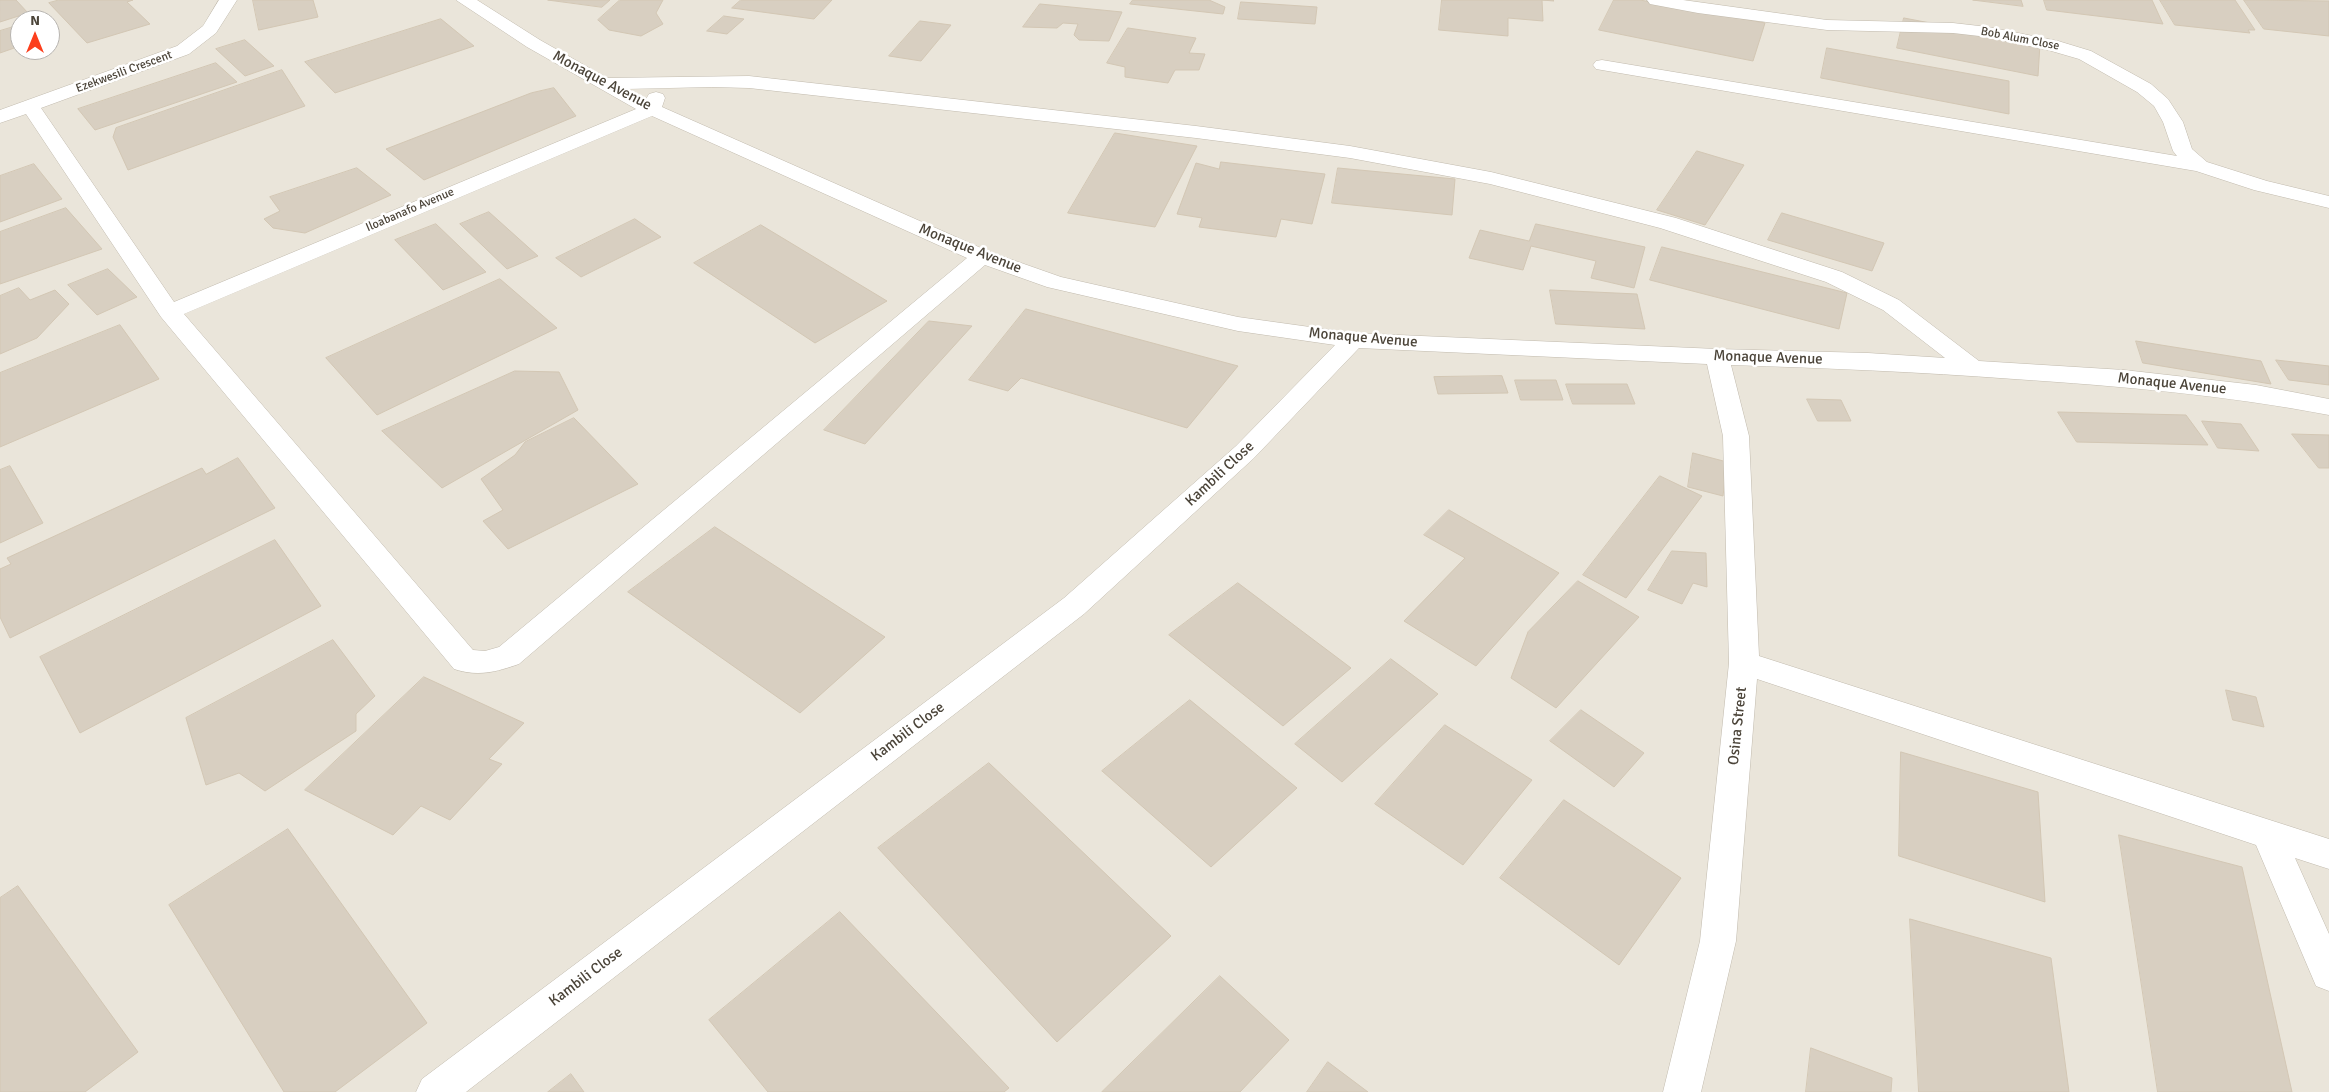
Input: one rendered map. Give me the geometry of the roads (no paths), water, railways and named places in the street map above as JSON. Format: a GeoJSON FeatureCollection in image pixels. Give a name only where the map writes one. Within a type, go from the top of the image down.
{"type":"FeatureCollection","features":[{"type":"Feature","properties":{"kind":"street","name":"Ezekwesili Crescent"},"geometry":{"type":"LineString","coordinates":[[0,116],[31,107],[183,50],[210,29],[228,0]]}},
{"type":"Feature","properties":{"kind":"street","name":"Monaque Avenue"},"geometry":{"type":"LineString","coordinates":[[465,0],[519,36],[602,84],[652,109],[982,257],[1055,282],[1238,324],[1353,340],[1717,357],[1868,361],[2124,378],[2256,393],[2329,407]]}},
{"type":"Feature","properties":{"kind":"street","name":"Bob Alum Close"},"geometry":{"type":"LineString","coordinates":[[1656,0],[1827,26],[1953,28],[1988,32],[2052,45],[2085,55],[2144,88],[2161,103],[2173,122],[2182,151],[2200,166],[2261,186],[2329,202]]}},
{"type":"Feature","properties":{"kind":"street"},"geometry":{"type":"LineString","coordinates":[[1602,65],[2200,166]]}},
{"type":"Feature","properties":{"kind":"street"},"geometry":{"type":"LineString","coordinates":[[602,84],[712,81],[749,82],[1196,132],[1350,152],[1491,178],[1668,223],[1834,277],[1891,305],[1973,368]]}},
{"type":"Feature","properties":{"kind":"street"},"geometry":{"type":"LineString","coordinates":[[652,109],[661,83]]}},
{"type":"Feature","properties":{"kind":"street"},"geometry":{"type":"LineString","coordinates":[[31,107],[169,312],[465,661],[484,663],[509,656],[982,257]]}},
{"type":"Feature","properties":{"kind":"street","name":"Iloabanafo Avenue"},"geometry":{"type":"LineString","coordinates":[[169,312],[652,109]]}},
{"type":"Feature","properties":{"kind":"street","name":"Kambili Close"},"geometry":{"type":"LineString","coordinates":[[435,1092],[1074,606],[1245,452],[1310,387],[1353,340]]}},
{"type":"Feature","properties":{"kind":"street","name":"Osina Street"},"geometry":{"type":"LineString","coordinates":[[1682,1092],[1718,940],[1744,663],[1736,436],[1717,357]]}},
{"type":"Feature","properties":{"kind":"street"},"geometry":{"type":"LineString","coordinates":[[1744,663],[2329,854]]}},
{"type":"Feature","properties":{"kind":"street"},"geometry":{"type":"LineString","coordinates":[[2268,835],[2329,974]]}}]}
